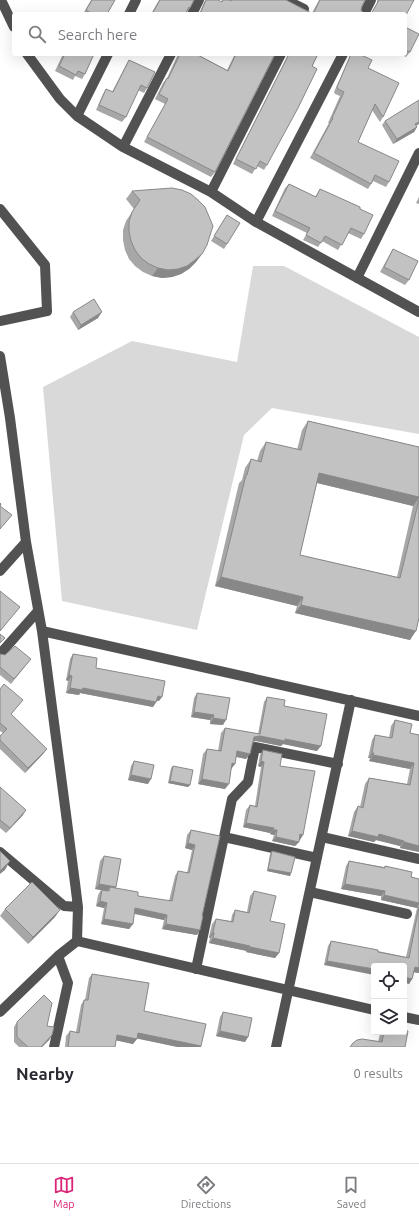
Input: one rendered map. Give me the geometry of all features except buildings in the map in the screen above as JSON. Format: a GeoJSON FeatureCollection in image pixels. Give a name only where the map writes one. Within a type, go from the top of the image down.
{"type":"FeatureCollection","features":[{"type":"Feature","properties":{"kind":"street"},"geometry":{"type":"LineString","coordinates":[[1,0],[12,23]]}},
{"type":"Feature","properties":{"kind":"street"},"geometry":{"type":"LineString","coordinates":[[130,12],[136,0]]}},
{"type":"Feature","properties":{"kind":"street"},"geometry":{"type":"LineString","coordinates":[[193,12],[199,0]]}},
{"type":"Feature","properties":{"kind":"street"},"geometry":{"type":"LineString","coordinates":[[286,0],[305,8]]}},
{"type":"Feature","properties":{"kind":"street"},"geometry":{"type":"LineString","coordinates":[[365,12],[371,0]]}},
{"type":"Feature","properties":{"kind":"street"},"geometry":{"type":"LineString","coordinates":[[29,56],[60,99],[77,116],[123,147],[211,192],[256,222],[419,312]]}},
{"type":"Feature","properties":{"kind":"street"},"geometry":{"type":"LineString","coordinates":[[77,116],[107,56]]}},
{"type":"Feature","properties":{"kind":"street"},"geometry":{"type":"LineString","coordinates":[[123,147],[170,56]]}},
{"type":"Feature","properties":{"kind":"street"},"geometry":{"type":"LineString","coordinates":[[211,192],[280,56]]}},
{"type":"Feature","properties":{"kind":"street"},"geometry":{"type":"LineString","coordinates":[[256,222],[342,56]]}},
{"type":"Feature","properties":{"kind":"street"},"geometry":{"type":"LineString","coordinates":[[357,278],[419,154]]}},
{"type":"Feature","properties":{"kind":"street"},"geometry":{"type":"LineString","coordinates":[[0,209],[45,265],[47,311],[0,321]]}},
{"type":"Feature","properties":{"kind":"street"},"geometry":{"type":"LineString","coordinates":[[0,356],[10,418],[26,542],[42,631],[78,907],[77,941]]}},
{"type":"Feature","properties":{"kind":"street"},"geometry":{"type":"LineString","coordinates":[[0,421],[10,418]]}},
{"type":"Feature","properties":{"kind":"street"},"geometry":{"type":"LineString","coordinates":[[0,571],[26,542]]}},
{"type":"Feature","properties":{"kind":"street"},"geometry":{"type":"LineString","coordinates":[[0,654],[38,611]]}},
{"type":"Feature","properties":{"kind":"street"},"geometry":{"type":"LineString","coordinates":[[42,631],[419,716]]}},
{"type":"Feature","properties":{"kind":"street"},"geometry":{"type":"LineString","coordinates":[[276,1047],[290,990],[351,700]]}},
{"type":"Feature","properties":{"kind":"street"},"geometry":{"type":"LineString","coordinates":[[196,969],[232,799],[248,782],[255,747],[338,764]]}},
{"type":"Feature","properties":{"kind":"street"},"geometry":{"type":"LineString","coordinates":[[224,836],[318,858]]}},
{"type":"Feature","properties":{"kind":"street"},"geometry":{"type":"LineString","coordinates":[[322,837],[419,859]]}},
{"type":"Feature","properties":{"kind":"street"},"geometry":{"type":"LineString","coordinates":[[0,852],[64,906],[78,907]]}},
{"type":"Feature","properties":{"kind":"street"},"geometry":{"type":"LineString","coordinates":[[310,892],[407,914]]}},
{"type":"Feature","properties":{"kind":"street"},"geometry":{"type":"LineString","coordinates":[[77,941],[371,1009]]}},
{"type":"Feature","properties":{"kind":"street"},"geometry":{"type":"LineString","coordinates":[[0,1012],[58,956],[77,941]]}},
{"type":"Feature","properties":{"kind":"street"},"geometry":{"type":"LineString","coordinates":[[54,1047],[68,983],[58,956]]}},
{"type":"Feature","properties":{"kind":"street"},"geometry":{"type":"LineString","coordinates":[[407,1018],[419,1020]]}},
{"type":"Feature","properties":{"kind":"shaded area"},"geometry":{"type":"Polygon","coordinates":[[[253,266],[284,266],[419,337],[419,434],[272,408],[244,435],[197,630],[62,601],[43,387],[132,341],[237,362],[253,266]]]}}]}
